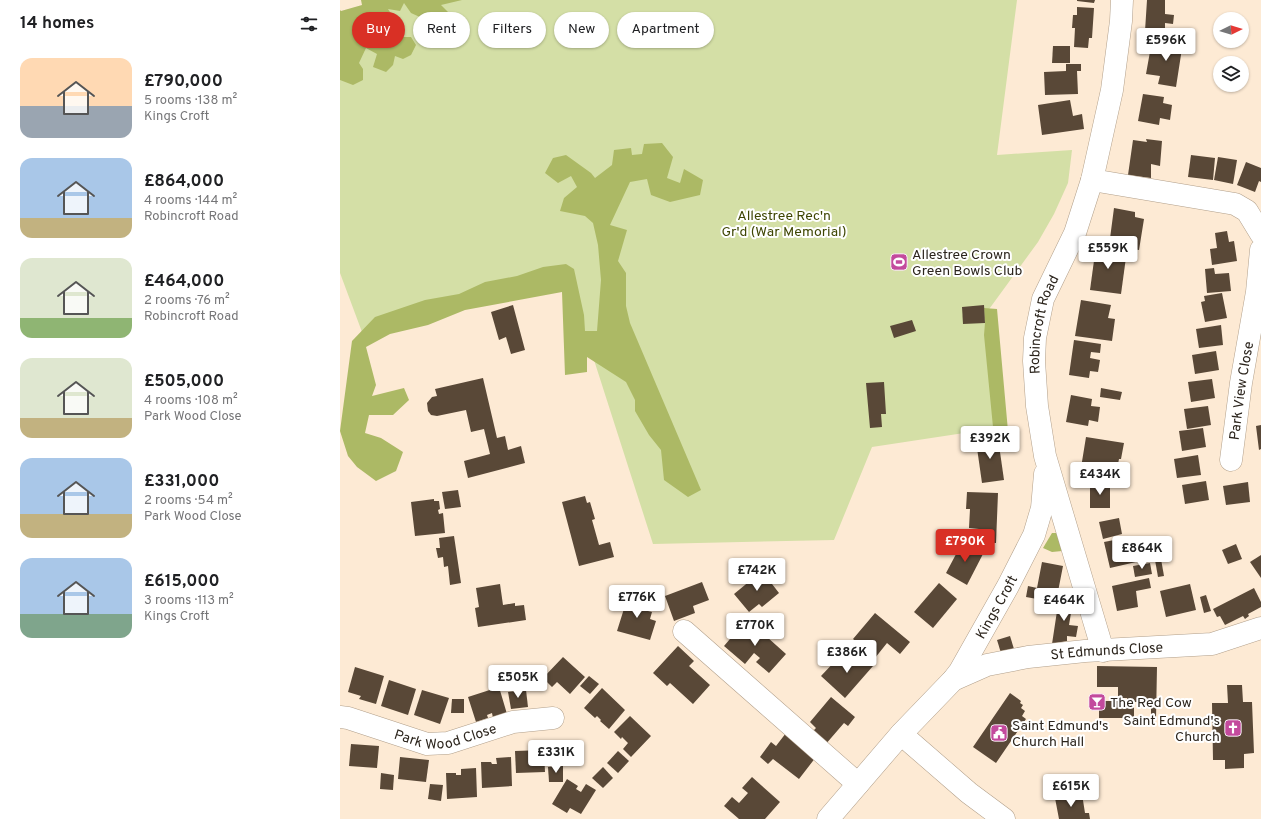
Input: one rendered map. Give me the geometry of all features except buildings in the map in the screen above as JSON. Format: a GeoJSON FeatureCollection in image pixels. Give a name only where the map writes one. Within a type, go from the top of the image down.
{"type":"FeatureCollection","features":[{"type":"Feature","properties":{"kind":"street","name":"Robincroft Road"},"geometry":{"type":"LineString","coordinates":[[1103,651],[1045,456],[1034,374],[1035,338],[1043,299],[1075,233],[1092,180],[1112,90],[1121,21],[1122,0]]}},
{"type":"Feature","properties":{"kind":"street"},"geometry":{"type":"LineString","coordinates":[[1092,180],[1235,204],[1247,211],[1261,234]]}},
{"type":"Feature","properties":{"kind":"street","name":"Park View Close"},"geometry":{"type":"LineString","coordinates":[[1231,460],[1241,383],[1257,292],[1261,250]]}},
{"type":"Feature","properties":{"kind":"street","name":"Kings Croft"},"geometry":{"type":"LineString","coordinates":[[828,819],[901,734],[954,680],[1008,586],[1034,535],[1042,508],[1045,482],[1045,456]]}},
{"type":"Feature","properties":{"kind":"street","name":"St Edmunds Close"},"geometry":{"type":"LineString","coordinates":[[954,680],[987,666],[1028,658],[1085,651],[1212,644],[1261,628]]}},
{"type":"Feature","properties":{"kind":"street"},"geometry":{"type":"LineString","coordinates":[[684,631],[858,784]]}},
{"type":"Feature","properties":{"kind":"street","name":"Park Wood Close"},"geometry":{"type":"LineString","coordinates":[[340,717],[348,718],[427,744],[448,743],[513,722],[553,718]]}},
{"type":"Feature","properties":{"kind":"street"},"geometry":{"type":"LineString","coordinates":[[901,734],[969,793],[1004,819]]}},
{"type":"Feature","properties":{"kind":"green space"},"geometry":{"type":"Polygon","coordinates":[[[361,0],[462,0],[441,5],[448,12],[413,12],[413,14],[404,3],[400,11],[388,9],[390,12],[352,12],[352,48],[366,48],[359,63],[363,69],[363,80],[353,85],[340,80],[340,10],[362,5],[361,0]]]}},
{"type":"Feature","properties":{"kind":"green space","name":"Allestree Rec'n Gr'd (War Memorial)"},"geometry":{"type":"Polygon","coordinates":[[[388,0],[1017,0],[997,155],[1072,150],[1068,183],[1054,214],[1038,242],[987,312],[997,428],[872,447],[834,540],[653,544],[569,282],[362,332],[340,273],[340,29],[352,22],[352,48],[405,48],[405,12],[368,12],[388,0]]]}},
{"type":"Feature","properties":{"kind":"green space"},"geometry":{"type":"Polygon","coordinates":[[[405,37],[411,37],[413,40],[413,48],[414,48],[411,55],[403,59],[395,56],[393,65],[386,72],[373,67],[377,54],[366,48],[405,48],[405,37]]]}},
{"type":"Feature","properties":{"kind":"green space"},"geometry":{"type":"Polygon","coordinates":[[[662,143],[673,157],[667,178],[680,183],[684,169],[703,180],[700,195],[670,202],[651,195],[647,179],[630,182],[610,225],[627,230],[618,261],[626,273],[626,306],[630,323],[701,490],[688,497],[664,480],[661,450],[649,435],[635,411],[635,400],[626,382],[587,357],[587,372],[565,375],[562,292],[465,310],[428,325],[390,334],[366,347],[376,385],[372,396],[404,388],[409,400],[393,415],[369,415],[365,433],[381,438],[403,452],[396,471],[376,481],[357,467],[348,456],[340,431],[352,341],[375,317],[425,300],[459,294],[485,282],[517,276],[543,267],[566,264],[574,269],[584,315],[585,331],[597,331],[601,280],[598,245],[593,223],[585,216],[560,211],[564,198],[577,187],[571,176],[558,183],[545,173],[553,158],[566,155],[591,173],[595,178],[612,165],[614,150],[631,148],[632,155],[642,154],[644,144],[662,143]]]}},
{"type":"Feature","properties":{"kind":"green space"},"geometry":{"type":"Polygon","coordinates":[[[984,308],[997,309],[1009,442],[999,438],[997,428],[993,427],[984,335],[984,308]]]}},
{"type":"Feature","properties":{"kind":"green space"},"geometry":{"type":"Polygon","coordinates":[[[1052,533],[1057,534],[1062,551],[1052,552],[1043,548],[1052,533]]]}},
{"type":"Feature","properties":{"kind":"place","name":"Allestree Crown Green Bowls Club"},"geometry":{"type":"Point","coordinates":[899,262]}},
{"type":"Feature","properties":{"kind":"place","name":"The Red Cow"},"geometry":{"type":"Point","coordinates":[1097,702]}},
{"type":"Feature","properties":{"kind":"place","name":"Saint Edmund's Church"},"geometry":{"type":"Point","coordinates":[1233,728]}},
{"type":"Feature","properties":{"kind":"place","name":"Saint Edmund's Church Hall"},"geometry":{"type":"Point","coordinates":[999,733]}}]}
